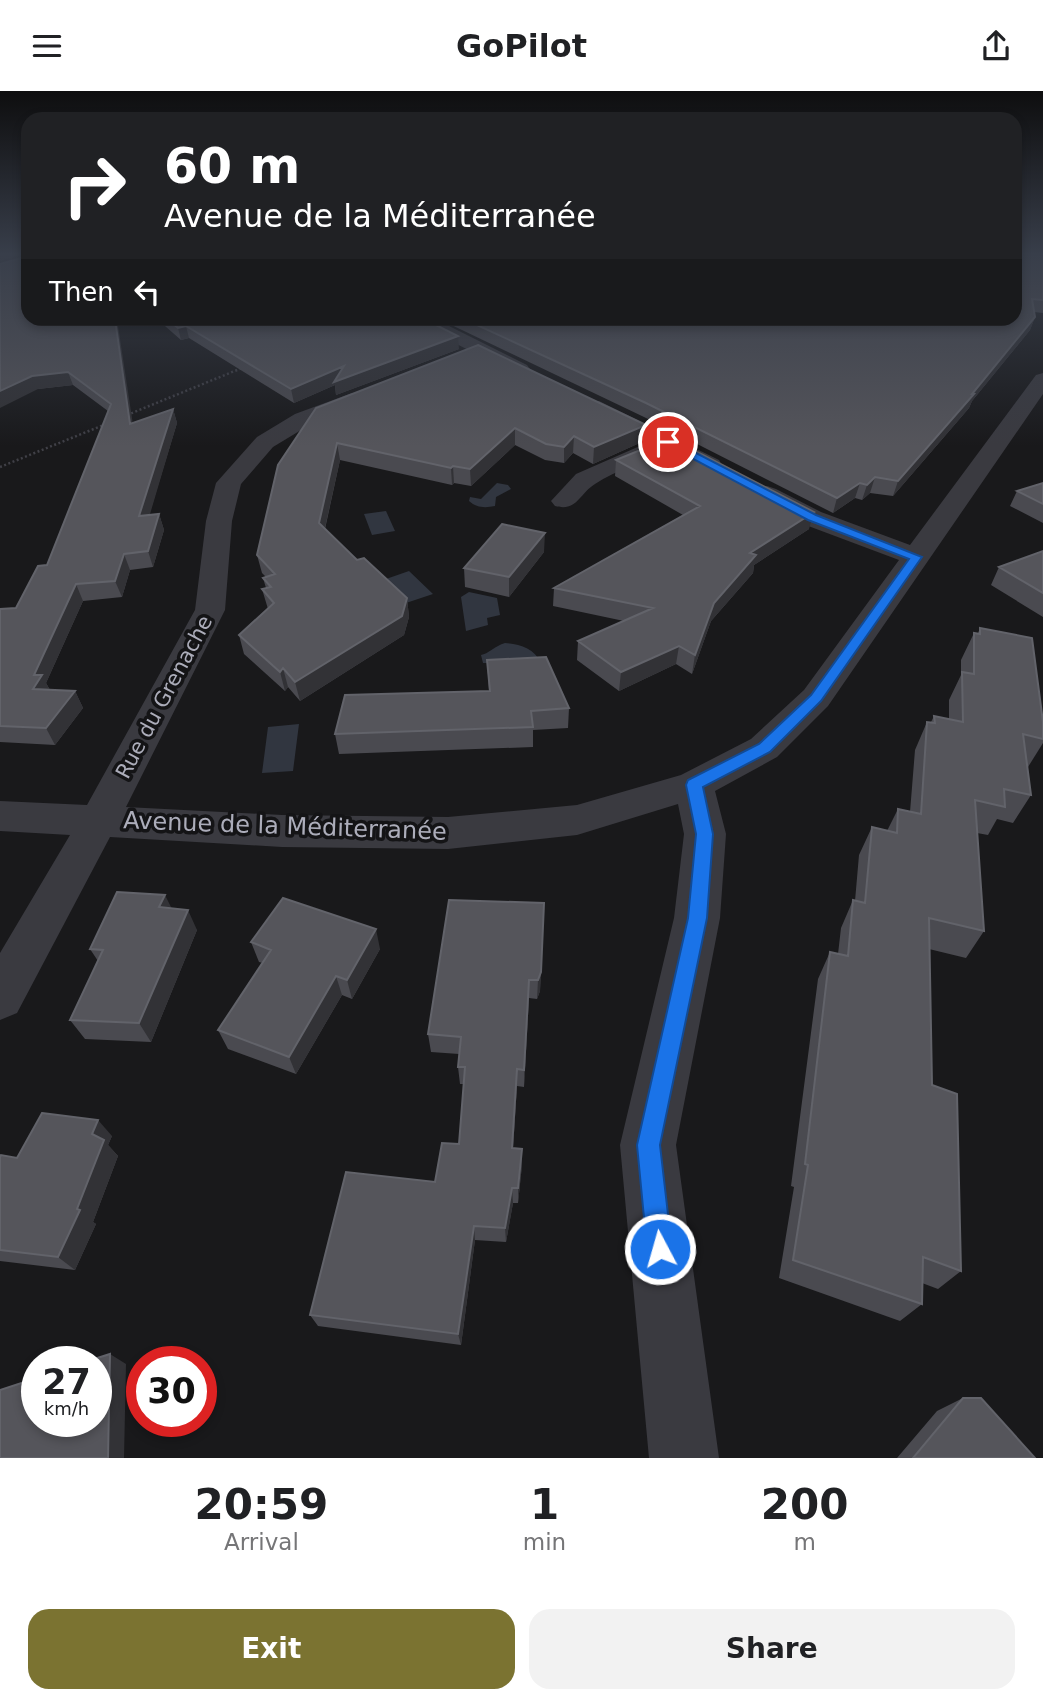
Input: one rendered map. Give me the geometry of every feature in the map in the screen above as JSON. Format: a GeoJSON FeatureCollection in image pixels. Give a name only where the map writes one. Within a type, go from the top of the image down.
{"type":"FeatureCollection","features":[{"type":"Feature","properties":{"kind":"street"},"geometry":{"type":"LineString","coordinates":[[435,326],[540,379]]}},
{"type":"Feature","properties":{"kind":"street"},"geometry":{"type":"LineString","coordinates":[[450,362],[480,350]]}},
{"type":"Feature","properties":{"kind":"street","name":"Avenue de la Méditerranée"},"geometry":{"type":"LineString","coordinates":[[0,815],[282,831],[448,833],[577,820],[694,785],[764,748],[816,698],[916,557],[1026,421],[1043,379]]}},
{"type":"Feature","properties":{"kind":"street","name":"Rue du Grenache"},"geometry":{"type":"LineString","coordinates":[[0,998],[99,820],[210,610],[219,521],[229,483],[265,442],[303,419],[380,389]]}},
{"type":"Feature","properties":{"kind":"street"},"geometry":{"type":"LineString","coordinates":[[575,395],[728,474]]}},
{"type":"Feature","properties":{"kind":"street"},"geometry":{"type":"LineString","coordinates":[[565,501],[585,479],[668,442]]}},
{"type":"Feature","properties":{"kind":"street"},"geometry":{"type":"LineString","coordinates":[[752,486],[812,518],[916,557]]}},
{"type":"Feature","properties":{"kind":"street"},"geometry":{"type":"LineString","coordinates":[[684,1458],[648,1145],[697,918],[705,834],[694,785]]}},
{"type":"Feature","properties":{"kind":"path"},"geometry":{"type":"LineString","coordinates":[[124,417],[243,367]]}},
{"type":"Feature","properties":{"kind":"path"},"geometry":{"type":"LineString","coordinates":[[0,467],[112,422]]}},
{"type":"Feature","properties":{"kind":"shaded area"},"geometry":{"type":"Polygon","coordinates":[[[497,483],[508,485],[511,489],[496,497],[495,506],[481,507],[469,501],[470,497],[481,499],[497,483]]]}},
{"type":"Feature","properties":{"kind":"shaded area"},"geometry":{"type":"Polygon","coordinates":[[[386,511],[395,531],[372,535],[364,514],[386,511]]]}},
{"type":"Feature","properties":{"kind":"shaded area"},"geometry":{"type":"Polygon","coordinates":[[[409,571],[433,594],[403,604],[386,579],[409,571]]]}},
{"type":"Feature","properties":{"kind":"shaded area"},"geometry":{"type":"Polygon","coordinates":[[[469,592],[497,598],[500,615],[487,618],[488,625],[466,631],[461,597],[469,592]]]}},
{"type":"Feature","properties":{"kind":"shaded area"},"geometry":{"type":"Polygon","coordinates":[[[505,643],[526,648],[535,654],[541,663],[483,663],[481,655],[505,643]]]}},
{"type":"Feature","properties":{"kind":"shaded area"},"geometry":{"type":"Polygon","coordinates":[[[299,724],[293,771],[262,773],[268,727],[299,724]]]}},
{"type":"Feature","properties":{"kind":"building"},"geometry":{"type":"Polygon","coordinates":[[[0,319],[21,319],[21,326],[116,326],[130,424],[173,409],[139,516],[159,514],[148,551],[124,554],[115,581],[76,584],[34,675],[42,675],[33,689],[75,691],[46,728],[0,726],[0,609],[16,608],[38,566],[47,565],[111,404],[68,372],[32,376],[0,391],[0,319]]]}},
{"type":"Feature","properties":{"kind":"building"},"geometry":{"type":"Polygon","coordinates":[[[1022,319],[1034,319],[974,394],[898,481],[875,477],[867,485],[860,483],[837,498],[646,403],[479,326],[1022,326],[1022,319]]]}},
{"type":"Feature","properties":{"kind":"building"},"geometry":{"type":"Polygon","coordinates":[[[186,326],[438,326],[458,336],[334,382],[344,366],[291,389],[186,326]]]}},
{"type":"Feature","properties":{"kind":"building"},"geometry":{"type":"Polygon","coordinates":[[[478,345],[646,425],[594,447],[574,436],[564,447],[546,444],[515,428],[470,469],[453,466],[451,468],[337,443],[319,523],[357,560],[364,558],[407,598],[402,616],[295,682],[283,668],[280,672],[239,635],[274,603],[262,589],[271,587],[263,578],[275,574],[257,555],[278,465],[316,408],[478,345]]]}},
{"type":"Feature","properties":{"kind":"building"},"geometry":{"type":"Polygon","coordinates":[[[670,438],[814,512],[750,553],[756,555],[714,603],[695,655],[679,646],[621,672],[578,641],[653,608],[554,588],[700,506],[616,460],[670,438]]]}},
{"type":"Feature","properties":{"kind":"building"},"geometry":{"type":"Polygon","coordinates":[[[1043,483],[1043,504],[1017,491],[1043,483]]]}},
{"type":"Feature","properties":{"kind":"building"},"geometry":{"type":"Polygon","coordinates":[[[502,524],[545,533],[509,577],[464,568],[502,524]]]}},
{"type":"Feature","properties":{"kind":"building"},"geometry":{"type":"Polygon","coordinates":[[[1043,551],[1043,593],[999,567],[1043,551]]]}},
{"type":"Feature","properties":{"kind":"building"},"geometry":{"type":"Polygon","coordinates":[[[980,628],[1032,638],[1043,739],[1023,734],[1031,795],[1004,789],[1005,807],[975,800],[984,931],[929,918],[932,1085],[957,1094],[961,1271],[923,1257],[922,1304],[793,1260],[808,1165],[805,1164],[830,952],[848,956],[853,900],[865,903],[872,827],[897,833],[898,809],[921,814],[927,722],[935,723],[934,716],[963,722],[962,672],[974,674],[974,633],[980,634],[980,628]]]}},
{"type":"Feature","properties":{"kind":"building"},"geometry":{"type":"Polygon","coordinates":[[[546,657],[569,708],[531,711],[533,727],[335,734],[345,695],[490,691],[487,660],[546,657]]]}},
{"type":"Feature","properties":{"kind":"building"},"geometry":{"type":"Polygon","coordinates":[[[117,892],[165,895],[159,907],[188,910],[139,1023],[70,1020],[103,950],[90,949],[117,892]]]}},
{"type":"Feature","properties":{"kind":"building"},"geometry":{"type":"Polygon","coordinates":[[[283,898],[376,929],[347,980],[336,976],[289,1057],[218,1030],[271,950],[251,942],[283,898]]]}},
{"type":"Feature","properties":{"kind":"building"},"geometry":{"type":"Polygon","coordinates":[[[449,900],[544,903],[541,972],[538,980],[529,980],[524,1070],[517,1069],[512,1148],[522,1149],[518,1188],[512,1188],[505,1228],[474,1226],[458,1334],[310,1315],[346,1172],[435,1182],[442,1143],[459,1144],[465,1067],[458,1067],[461,1037],[428,1034],[449,900]]]}},
{"type":"Feature","properties":{"kind":"building"},"geometry":{"type":"Polygon","coordinates":[[[42,1113],[98,1120],[92,1134],[104,1140],[77,1209],[80,1210],[58,1257],[0,1250],[0,1157],[17,1158],[42,1113]]]}},
{"type":"Feature","properties":{"kind":"building"},"geometry":{"type":"Polygon","coordinates":[[[21,1383],[21,1437],[108,1437],[108,1458],[0,1458],[0,1390],[21,1383]]]}},
{"type":"Feature","properties":{"kind":"building"},"geometry":{"type":"Polygon","coordinates":[[[963,1398],[981,1398],[1035,1458],[913,1458],[963,1398]]]}},
{"type":"Feature","properties":{"kind":"route"},"geometry":{"type":"LineString","coordinates":[[660,1249],[648,1145],[697,918],[705,834],[694,785],[764,748],[816,698],[916,557],[812,518],[668,442]]}}]}
